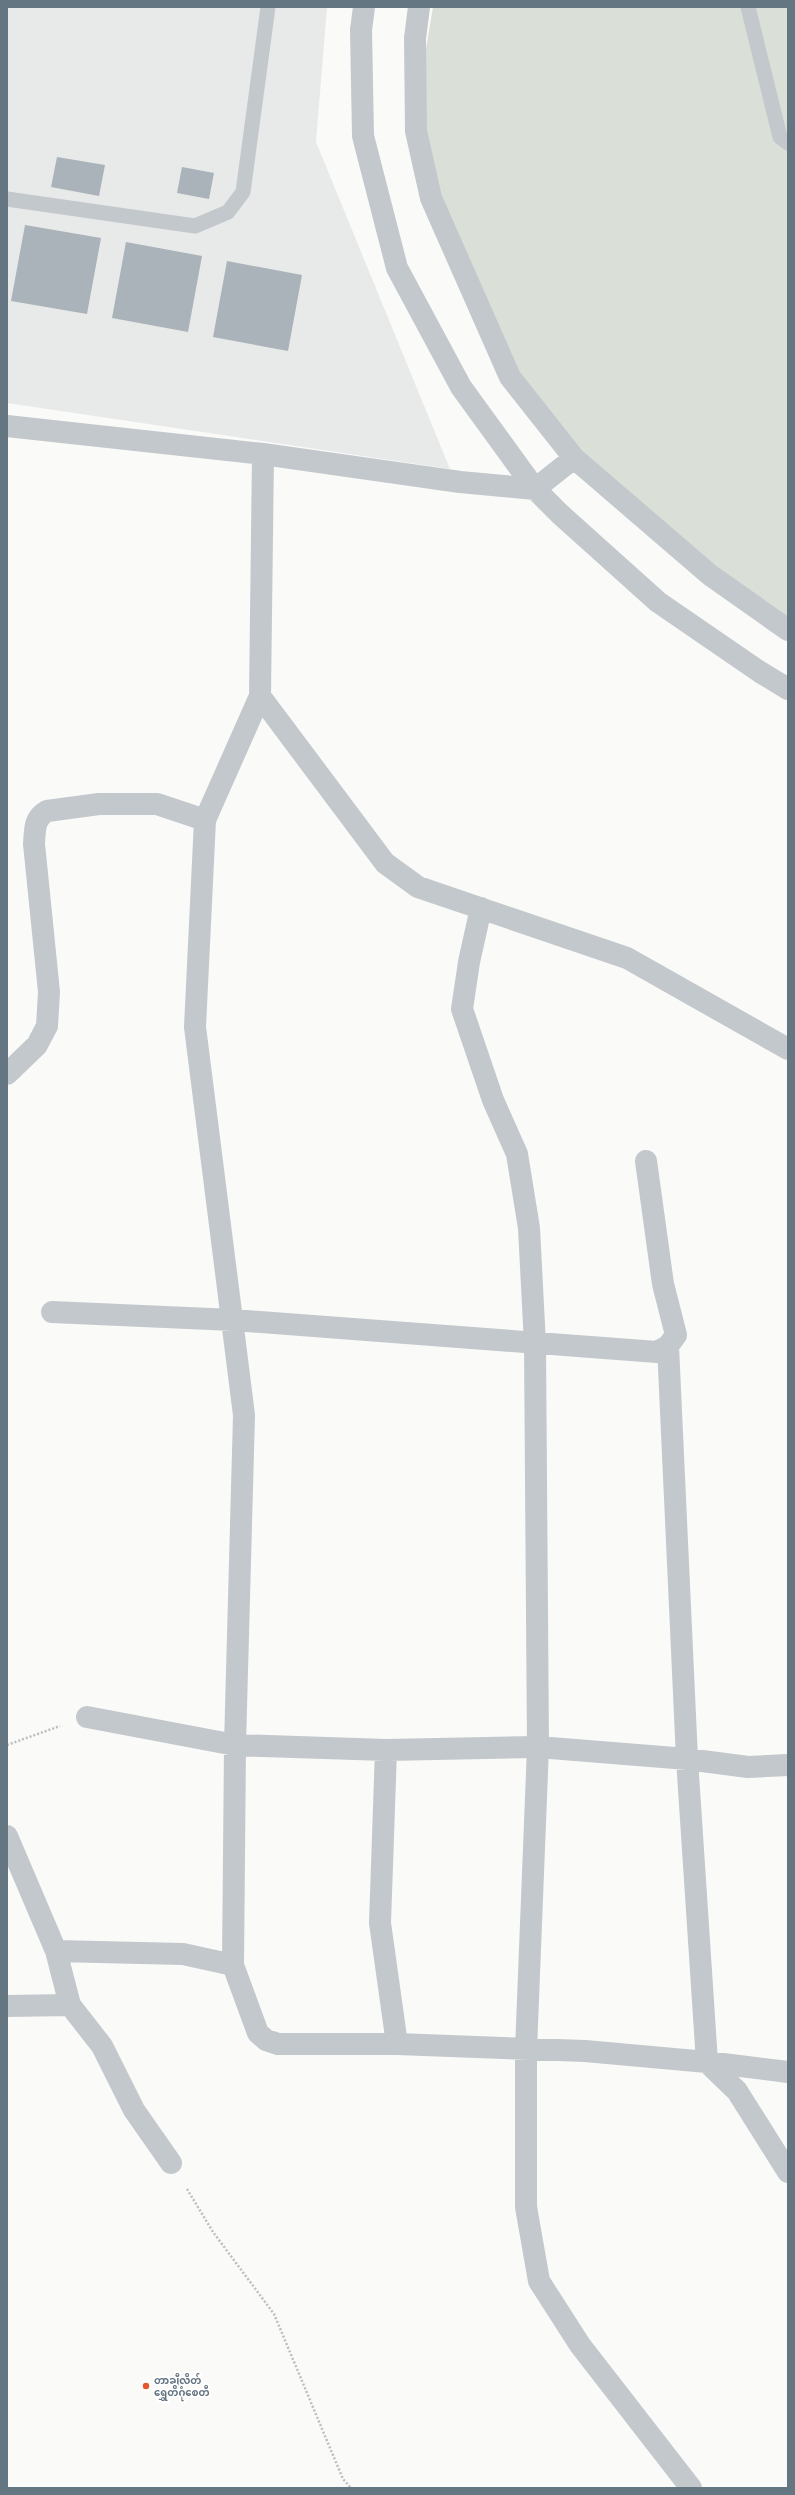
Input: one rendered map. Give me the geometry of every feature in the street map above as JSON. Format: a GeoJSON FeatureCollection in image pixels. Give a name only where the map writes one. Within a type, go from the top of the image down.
{"type":"FeatureCollection","features":[{"type":"Feature","properties":{"kind":"street"},"geometry":{"type":"LineString","coordinates":[[364,7],[361,30],[363,136],[398,268],[461,387],[534,489],[658,602],[760,672],[788,689]]}},
{"type":"Feature","properties":{"kind":"street"},"geometry":{"type":"LineString","coordinates":[[419,7],[415,38],[416,131],[431,198],[510,377],[574,458],[710,575],[788,630]]}},
{"type":"Feature","properties":{"kind":"street"},"geometry":{"type":"LineString","coordinates":[[7,426],[263,454],[460,482],[534,489],[574,458]]}},
{"type":"Feature","properties":{"kind":"street"},"geometry":{"type":"LineString","coordinates":[[263,454],[260,696],[206,820],[195,1027],[244,1415],[235,1745],[233,1965],[258,2033],[266,2040],[278,2044],[398,2044],[526,2050],[585,2051],[707,2062],[788,2072]]}},
{"type":"Feature","properties":{"kind":"street"},"geometry":{"type":"LineString","coordinates":[[260,696],[385,863],[418,887],[627,958],[788,1049]]}},
{"type":"Feature","properties":{"kind":"street"},"geometry":{"type":"LineString","coordinates":[[7,1074],[37,1045],[46,1026],[48,992],[34,844],[36,820],[41,814],[47,811],[99,804],[157,804],[206,820]]}},
{"type":"Feature","properties":{"kind":"street"},"geometry":{"type":"LineString","coordinates":[[481,908],[469,962],[462,1009],[493,1100],[517,1154],[529,1228],[535,1344],[538,1747],[526,2050],[526,2207],[539,2281],[580,2345],[691,2488]]}},
{"type":"Feature","properties":{"kind":"street"},"geometry":{"type":"LineString","coordinates":[[52,1312],[233,1320],[535,1344],[657,1352],[668,1346],[676,1335],[664,1284],[646,1162]]}},
{"type":"Feature","properties":{"kind":"street"},"geometry":{"type":"LineString","coordinates":[[668,1346],[687,1759],[707,2062],[737,2091],[788,2172]]}},
{"type":"Feature","properties":{"kind":"street"},"geometry":{"type":"LineString","coordinates":[[87,1717],[235,1745],[386,1750],[538,1747],[687,1759],[748,1767],[788,1765]]}},
{"type":"Feature","properties":{"kind":"street"},"geometry":{"type":"LineString","coordinates":[[386,1750],[380,1923],[398,2044]]}},
{"type":"Feature","properties":{"kind":"street"},"geometry":{"type":"LineString","coordinates":[[7,1836],[56,1951],[70,2005],[102,2046],[134,2110],[171,2163]]}},
{"type":"Feature","properties":{"kind":"street"},"geometry":{"type":"LineString","coordinates":[[56,1951],[183,1954],[233,1965]]}},
{"type":"Feature","properties":{"kind":"street"},"geometry":{"type":"LineString","coordinates":[[7,2006],[70,2005]]}},
{"type":"Feature","properties":{"kind":"lane"},"geometry":{"type":"LineString","coordinates":[[7,199],[195,226],[228,212],[243,192],[268,7]]}},
{"type":"Feature","properties":{"kind":"lane"},"geometry":{"type":"LineString","coordinates":[[748,7],[780,137],[788,143]]}},
{"type":"Feature","properties":{"kind":"path"},"geometry":{"type":"LineString","coordinates":[[7,1745],[87,1717]]}},
{"type":"Feature","properties":{"kind":"path"},"geometry":{"type":"LineString","coordinates":[[171,2163],[213,2232],[274,2314],[343,2479],[351,2488]]}},
{"type":"Feature","properties":{"kind":"shaded area"},"geometry":{"type":"Polygon","coordinates":[[[7,7],[327,7],[316,142],[450,469],[7,403],[7,7]]]}},
{"type":"Feature","properties":{"kind":"shaded area"},"geometry":{"type":"Polygon","coordinates":[[[433,7],[788,7],[788,632],[543,417],[439,239],[419,92],[433,7]]]}},
{"type":"Feature","properties":{"kind":"building"},"geometry":{"type":"Polygon","coordinates":[[[57,157],[105,165],[99,196],[51,187],[57,157]]]}},
{"type":"Feature","properties":{"kind":"building"},"geometry":{"type":"Polygon","coordinates":[[[182,167],[214,173],[209,199],[177,193],[182,167]]]}},
{"type":"Feature","properties":{"kind":"building"},"geometry":{"type":"Polygon","coordinates":[[[25,225],[101,238],[87,314],[11,301],[25,225]]]}},
{"type":"Feature","properties":{"kind":"building"},"geometry":{"type":"Polygon","coordinates":[[[126,242],[202,256],[188,332],[112,318],[126,242]]]}},
{"type":"Feature","properties":{"kind":"building"},"geometry":{"type":"Polygon","coordinates":[[[227,261],[302,275],[288,351],[213,337],[227,261]]]}},
{"type":"Feature","properties":{"kind":"place","name":"တာချီလိတ် ရွှေတိဂုံစေတီ"},"geometry":{"type":"Point","coordinates":[146,2386]}}]}
